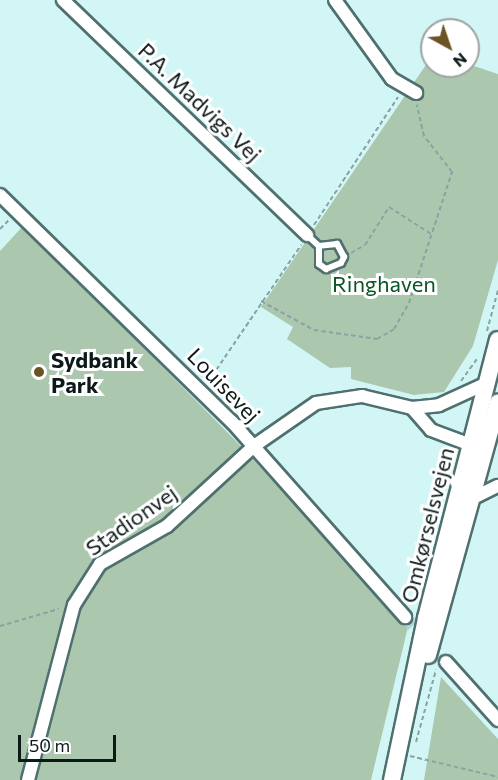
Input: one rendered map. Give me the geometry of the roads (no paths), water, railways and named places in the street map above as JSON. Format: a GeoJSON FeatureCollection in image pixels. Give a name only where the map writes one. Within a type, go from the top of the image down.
{"type":"FeatureCollection","features":[{"type":"Feature","properties":{"kind":"main road","name":"Omkørselsvejen"},"geometry":{"type":"LineString","coordinates":[[407,722],[426,618],[498,340]]}},
{"type":"Feature","properties":{"kind":"main road","name":"Omkørselsvejen"},"geometry":{"type":"LineString","coordinates":[[392,780],[473,498],[494,441],[498,403]]}},
{"type":"Feature","properties":{"kind":"street","name":"P.A. Madvigs Vej"},"geometry":{"type":"LineString","coordinates":[[63,0],[307,235]]}},
{"type":"Feature","properties":{"kind":"street"},"geometry":{"type":"LineString","coordinates":[[335,0],[392,79],[416,93]]}},
{"type":"Feature","properties":{"kind":"street","name":"Louisevej"},"geometry":{"type":"LineString","coordinates":[[0,195],[133,320],[254,446],[405,617]]}},
{"type":"Feature","properties":{"kind":"street","name":"Stadionvej"},"geometry":{"type":"LineString","coordinates":[[28,780],[74,605],[100,564],[167,526],[254,446],[295,413],[338,397],[412,408],[440,405],[487,383]]}},
{"type":"Feature","properties":{"kind":"street"},"geometry":{"type":"LineString","coordinates":[[412,408],[431,430],[471,445]]}},
{"type":"Feature","properties":{"kind":"street"},"geometry":{"type":"LineString","coordinates":[[473,498],[498,486]]}},
{"type":"Feature","properties":{"kind":"street"},"geometry":{"type":"LineString","coordinates":[[446,662],[498,720]]}},
{"type":"Feature","properties":{"kind":"lane"},"geometry":{"type":"LineString","coordinates":[[307,235],[319,246],[337,244],[344,257],[335,268],[326,269],[316,259],[319,246]]}},
{"type":"Feature","properties":{"kind":"tunnel"},"geometry":{"type":"LineString","coordinates":[[405,617],[446,662]]}},
{"type":"Feature","properties":{"kind":"place","name":"Sydbank Park"},"geometry":{"type":"Point","coordinates":[39,372]}},
{"type":"Feature","properties":{"kind":"park label","name":"Ringhaven"},"geometry":{"type":"Point","coordinates":[384,284]}}]}
